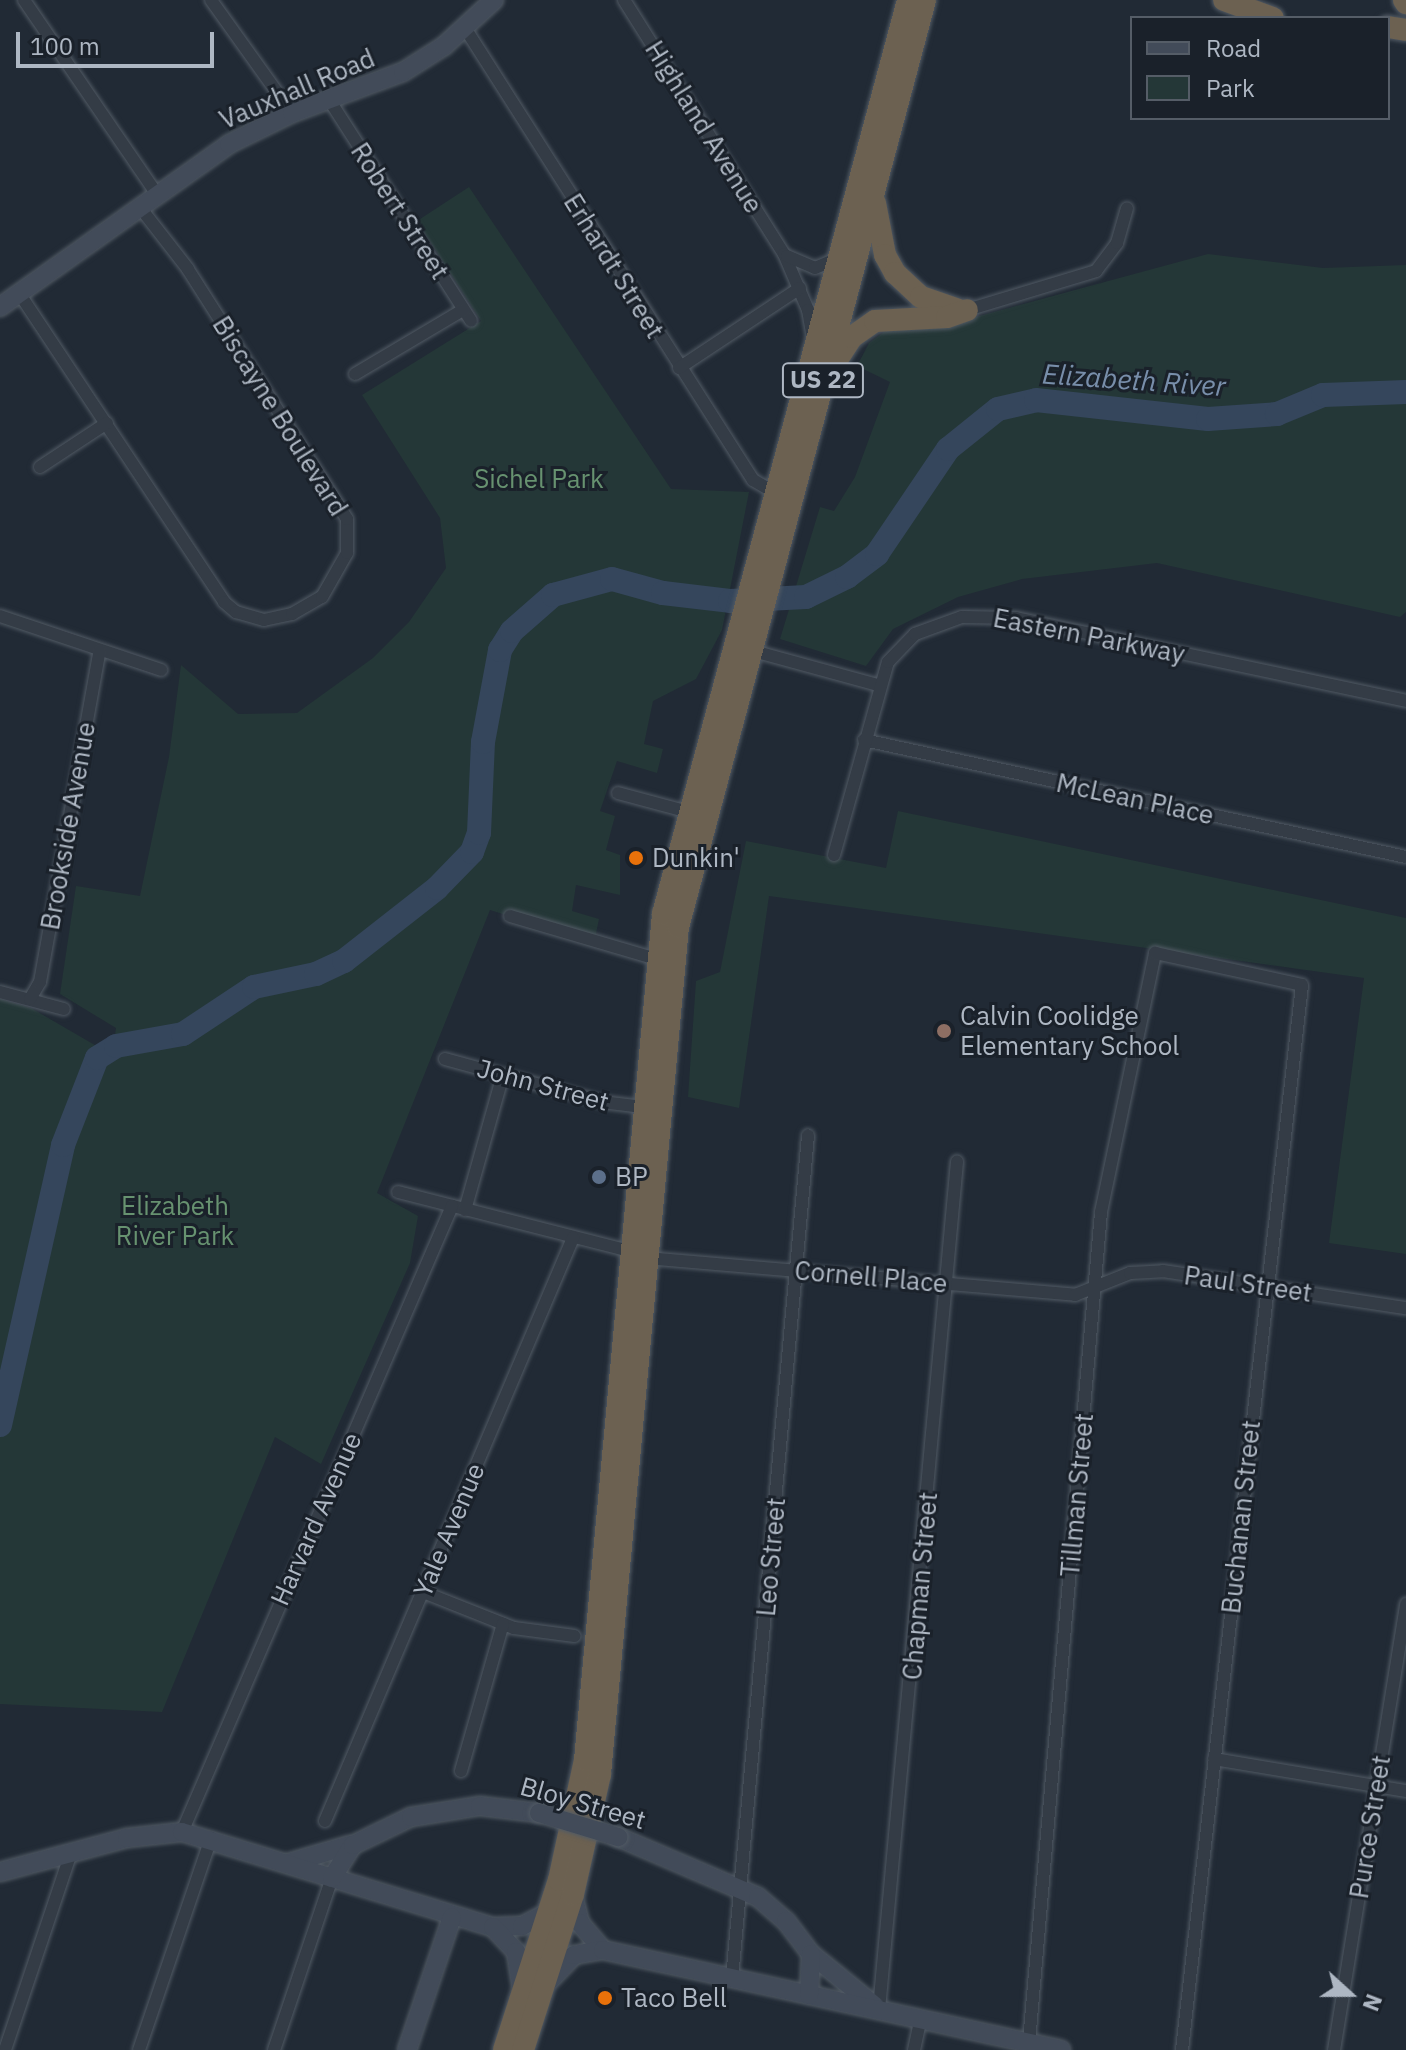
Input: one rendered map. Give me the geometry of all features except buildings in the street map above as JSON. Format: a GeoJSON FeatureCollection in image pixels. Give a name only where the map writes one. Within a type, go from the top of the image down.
{"type":"FeatureCollection","features":[{"type":"Feature","properties":{"kind":"highway","name":"US 22"},"geometry":{"type":"LineString","coordinates":[[523,2050],[531,1996],[585,1760],[638,1254],[678,927],[748,636],[763,568],[774,492],[908,0]]}},
{"type":"Feature","properties":{"kind":"highway","name":"US 22"},"geometry":{"type":"LineString","coordinates":[[763,568],[822,384],[925,0]]}},
{"type":"Feature","properties":{"kind":"highway"},"geometry":{"type":"LineString","coordinates":[[1224,0],[1268,16]]}},
{"type":"Feature","properties":{"kind":"highway"},"geometry":{"type":"LineString","coordinates":[[873,193],[882,246],[895,273],[921,297],[967,310]]}},
{"type":"Feature","properties":{"kind":"highway"},"geometry":{"type":"LineString","coordinates":[[822,384],[846,345],[867,325],[884,318],[947,317],[967,310]]}},
{"type":"Feature","properties":{"kind":"highway","name":"US 22"},"geometry":{"type":"LineString","coordinates":[[504,2050],[531,1996],[573,1894],[603,1750],[638,1254],[643,1107],[656,959],[689,812],[748,636]]}},
{"type":"Feature","properties":{"kind":"street"},"geometry":{"type":"LineString","coordinates":[[24,0],[156,193]]}},
{"type":"Feature","properties":{"kind":"street"},"geometry":{"type":"LineString","coordinates":[[211,0],[292,113]]}},
{"type":"Feature","properties":{"kind":"street","name":"Vauxhall Road"},"geometry":{"type":"LineString","coordinates":[[0,307],[156,193],[229,144],[292,113],[403,72],[465,28],[494,0]]}},
{"type":"Feature","properties":{"kind":"street","name":"Highland Avenue"},"geometry":{"type":"LineString","coordinates":[[624,0],[784,254],[811,318],[811,358]]}},
{"type":"Feature","properties":{"kind":"street","name":"Erhardt Street"},"geometry":{"type":"LineString","coordinates":[[465,28],[753,480],[774,492]]}},
{"type":"Feature","properties":{"kind":"street","name":"Robert Street"},"geometry":{"type":"LineString","coordinates":[[330,101],[467,316],[355,374]]}},
{"type":"Feature","properties":{"kind":"street","name":"Biscayne Boulevard"},"geometry":{"type":"LineString","coordinates":[[19,293],[236,612],[264,620],[308,607],[333,584],[349,536],[335,495],[188,269],[139,206]]}},
{"type":"Feature","properties":{"kind":"street"},"geometry":{"type":"LineString","coordinates":[[967,310],[1096,271],[1117,243],[1127,208]]}},
{"type":"Feature","properties":{"kind":"street"},"geometry":{"type":"LineString","coordinates":[[784,254],[809,268],[838,258]]}},
{"type":"Feature","properties":{"kind":"street"},"geometry":{"type":"LineString","coordinates":[[679,368],[800,288]]}},
{"type":"Feature","properties":{"kind":"street"},"geometry":{"type":"LineString","coordinates":[[40,467],[107,423]]}},
{"type":"Feature","properties":{"kind":"street","name":"Eastern Parkway"},"geometry":{"type":"LineString","coordinates":[[834,855],[878,685],[888,662],[915,634],[962,617],[996,615],[1406,701]]}},
{"type":"Feature","properties":{"kind":"street"},"geometry":{"type":"LineString","coordinates":[[0,616],[161,670]]}},
{"type":"Feature","properties":{"kind":"street"},"geometry":{"type":"LineString","coordinates":[[748,636],[878,685]]}},
{"type":"Feature","properties":{"kind":"street","name":"Brookside Avenue"},"geometry":{"type":"LineString","coordinates":[[30,999],[40,982],[100,650]]}},
{"type":"Feature","properties":{"kind":"street","name":"McLean Place"},"geometry":{"type":"LineString","coordinates":[[864,740],[1406,857]]}},
{"type":"Feature","properties":{"kind":"street"},"geometry":{"type":"LineString","coordinates":[[618,793],[689,812]]}},
{"type":"Feature","properties":{"kind":"street"},"geometry":{"type":"LineString","coordinates":[[510,916],[656,959]]}},
{"type":"Feature","properties":{"kind":"street","name":"Buchanan Street"},"geometry":{"type":"LineString","coordinates":[[1155,953],[1302,985],[1182,2050]]}},
{"type":"Feature","properties":{"kind":"street","name":"Tillman Street"},"geometry":{"type":"LineString","coordinates":[[1029,2042],[1105,1174],[1155,953]]}},
{"type":"Feature","properties":{"kind":"street"},"geometry":{"type":"LineString","coordinates":[[0,992],[64,1009]]}},
{"type":"Feature","properties":{"kind":"street","name":"John Street"},"geometry":{"type":"LineString","coordinates":[[445,1059],[612,1104],[643,1107]]}},
{"type":"Feature","properties":{"kind":"street","name":"Harvard Avenue"},"geometry":{"type":"LineString","coordinates":[[182,1832],[459,1208],[503,1075]]}},
{"type":"Feature","properties":{"kind":"street","name":"Leo Street"},"geometry":{"type":"LineString","coordinates":[[732,1979],[808,1135]]}},
{"type":"Feature","properties":{"kind":"street","name":"Chapman Street"},"geometry":{"type":"LineString","coordinates":[[879,2009],[957,1162]]}},
{"type":"Feature","properties":{"kind":"street","name":"Cornell Place"},"geometry":{"type":"LineString","coordinates":[[398,1192],[638,1254],[797,1272],[1075,1295],[1094,1291]]}},
{"type":"Feature","properties":{"kind":"street","name":"Yale Avenue"},"geometry":{"type":"LineString","coordinates":[[325,1821],[573,1238]]}},
{"type":"Feature","properties":{"kind":"street","name":"Paul Street"},"geometry":{"type":"LineString","coordinates":[[1094,1291],[1144,1270],[1406,1308]]}},
{"type":"Feature","properties":{"kind":"street"},"geometry":{"type":"LineString","coordinates":[[423,1592],[503,1624],[574,1636]]}},
{"type":"Feature","properties":{"kind":"street","name":"Purce Street"},"geometry":{"type":"LineString","coordinates":[[1334,2050],[1406,1604]]}},
{"type":"Feature","properties":{"kind":"street"},"geometry":{"type":"LineString","coordinates":[[461,1771],[503,1624]]}},
{"type":"Feature","properties":{"kind":"street"},"geometry":{"type":"LineString","coordinates":[[1214,1759],[1406,1791]]}},
{"type":"Feature","properties":{"kind":"street","name":"Bloy Street"},"geometry":{"type":"LineString","coordinates":[[332,1878],[353,1845],[396,1822],[446,1809],[495,1806],[539,1813],[618,1837],[742,1889],[780,1914],[811,1954],[879,2009]]}},
{"type":"Feature","properties":{"kind":"street"},"geometry":{"type":"LineString","coordinates":[[0,1872],[139,1835],[182,1832],[211,1838],[452,1917],[493,1927],[522,1926],[549,1912]]}},
{"type":"Feature","properties":{"kind":"street"},"geometry":{"type":"LineString","coordinates":[[139,2050],[211,1838]]}},
{"type":"Feature","properties":{"kind":"street"},"geometry":{"type":"LineString","coordinates":[[289,1863],[353,1845]]}},
{"type":"Feature","properties":{"kind":"street"},"geometry":{"type":"LineString","coordinates":[[5,2050],[71,1853]]}},
{"type":"Feature","properties":{"kind":"street"},"geometry":{"type":"LineString","coordinates":[[274,2050],[332,1878]]}},
{"type":"Feature","properties":{"kind":"street"},"geometry":{"type":"LineString","coordinates":[[493,1927],[516,1952],[531,1996],[568,1959],[603,1950],[580,1923],[573,1894]]}},
{"type":"Feature","properties":{"kind":"street"},"geometry":{"type":"LineString","coordinates":[[407,2050],[452,1917]]}},
{"type":"Feature","properties":{"kind":"street","name":"Bloy Street"},"geometry":{"type":"LineString","coordinates":[[603,1950],[1061,2050]]}},
{"type":"Feature","properties":{"kind":"street"},"geometry":{"type":"LineString","coordinates":[[809,1995],[811,1954]]}},
{"type":"Feature","properties":{"kind":"street"},"geometry":{"type":"LineString","coordinates":[[914,2050],[921,2018]]}},
{"type":"Feature","properties":{"kind":"green space","name":"Elizabeth River Park"},"geometry":{"type":"Polygon","coordinates":[[[469,187],[671,489],[749,492],[722,630],[696,679],[653,701],[644,744],[663,749],[657,773],[617,761],[600,811],[615,816],[606,850],[620,855],[620,895],[576,885],[572,911],[599,919],[594,943],[490,910],[377,1193],[418,1216],[410,1263],[321,1464],[275,1437],[162,1712],[0,1704],[0,999],[31,1008],[112,1055],[116,1028],[60,994],[76,886],[140,896],[169,757],[181,665],[238,714],[297,713],[373,658],[409,622],[446,568],[440,518],[362,395],[481,321],[417,221],[469,187]]]}},
{"type":"Feature","properties":{"kind":"green space"},"geometry":{"type":"Polygon","coordinates":[[[1208,254],[1323,268],[1406,265],[1406,612],[1400,617],[1157,563],[1022,579],[958,597],[893,629],[866,666],[780,639],[820,507],[834,511],[855,477],[890,382],[857,366],[869,343],[891,327],[950,324],[1208,254]]]}},
{"type":"Feature","properties":{"kind":"green space"},"geometry":{"type":"Polygon","coordinates":[[[898,811],[1406,918],[1406,1254],[1329,1243],[1364,978],[769,896],[739,1108],[688,1097],[696,981],[720,972],[746,841],[886,868],[898,811]]]}},
{"type":"Feature","properties":{"kind":"waterway","name":"Elizabeth River"},"geometry":{"type":"LineString","coordinates":[[0,1425],[63,1145],[97,1058],[116,1046],[183,1034],[254,987],[316,974],[344,961],[437,888],[472,852],[479,833],[483,742],[500,650],[512,631],[553,595],[612,579],[663,593],[730,601],[806,597],[847,577],[877,554],[948,449],[998,409],[1036,400],[1208,419],[1277,414],[1323,395],[1406,392]]}},
{"type":"Feature","properties":{"kind":"place","name":"Dunkin'"},"geometry":{"type":"Point","coordinates":[636,858]}},
{"type":"Feature","properties":{"kind":"place","name":"Calvin Coolidge Elementary School"},"geometry":{"type":"Point","coordinates":[944,1031]}},
{"type":"Feature","properties":{"kind":"place","name":"BP"},"geometry":{"type":"Point","coordinates":[599,1177]}},
{"type":"Feature","properties":{"kind":"place","name":"Taco Bell"},"geometry":{"type":"Point","coordinates":[605,1998]}},
{"type":"Feature","properties":{"kind":"park label","name":"Sichel Park"},"geometry":{"type":"Point","coordinates":[539,479]}}]}
